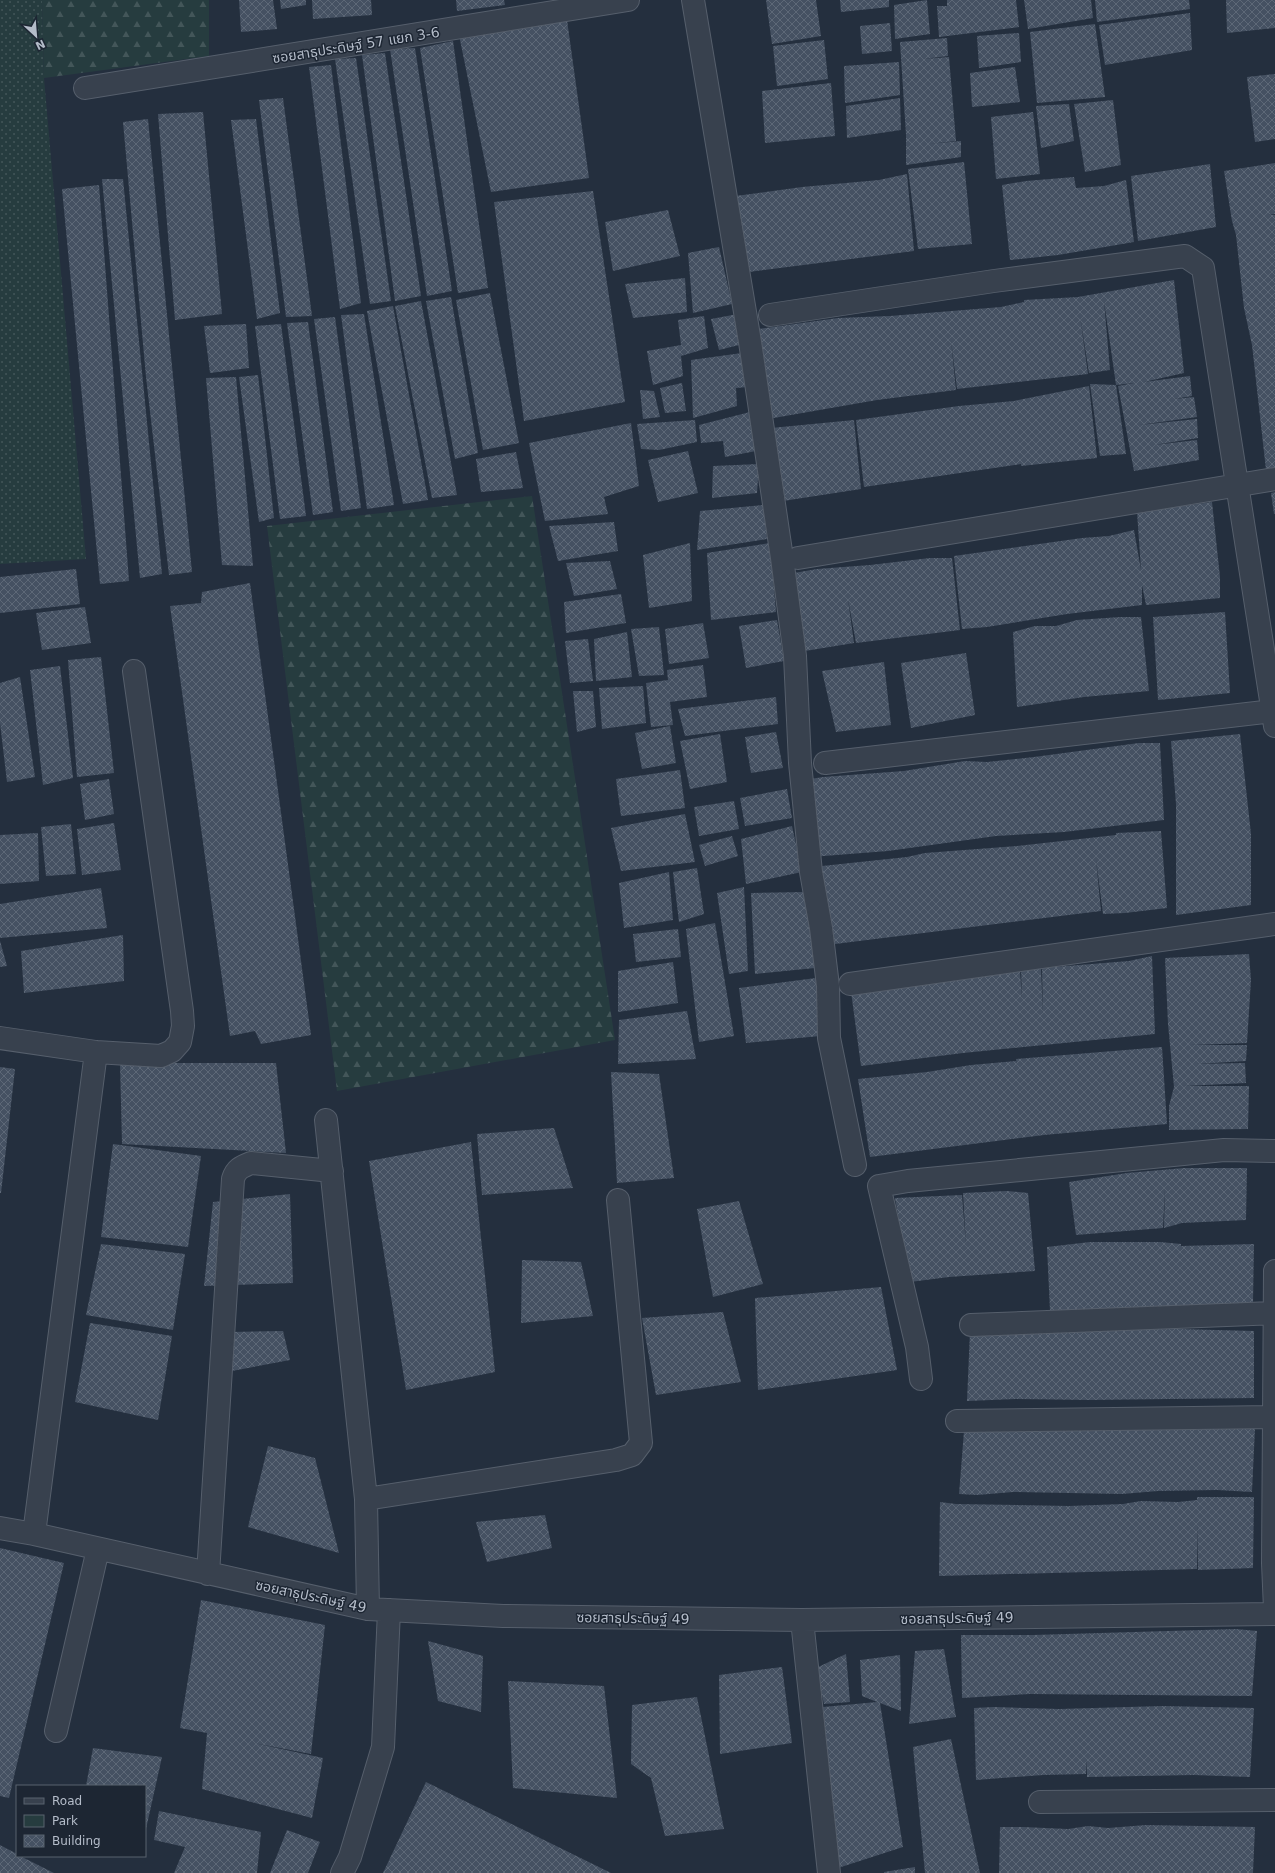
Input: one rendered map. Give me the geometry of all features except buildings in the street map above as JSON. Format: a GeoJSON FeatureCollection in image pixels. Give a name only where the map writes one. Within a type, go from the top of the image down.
{"type":"FeatureCollection","features":[{"type":"Feature","properties":{"kind":"street","name":"ซอยสาธุประดิษฐ์ 57 แยก 3-6"},"geometry":{"type":"LineString","coordinates":[[85,88],[628,0]]}},
{"type":"Feature","properties":{"kind":"street"},"geometry":{"type":"LineString","coordinates":[[693,0],[750,342],[782,558],[794,656],[800,763],[811,872],[828,986],[830,1038],[855,1165]]}},
{"type":"Feature","properties":{"kind":"street"},"geometry":{"type":"LineString","coordinates":[[770,315],[994,281],[1185,256],[1203,268],[1274,718],[825,763]]}},
{"type":"Feature","properties":{"kind":"street"},"geometry":{"type":"LineString","coordinates":[[798,558],[1236,484],[1275,479]]}},
{"type":"Feature","properties":{"kind":"street"},"geometry":{"type":"LineString","coordinates":[[0,1038],[96,1052],[161,1056],[172,1051],[180,1042],[183,1026],[134,671]]}},
{"type":"Feature","properties":{"kind":"street"},"geometry":{"type":"LineString","coordinates":[[850,984],[1275,924]]}},
{"type":"Feature","properties":{"kind":"street"},"geometry":{"type":"LineString","coordinates":[[34,1534],[96,1052]]}},
{"type":"Feature","properties":{"kind":"street"},"geometry":{"type":"LineString","coordinates":[[326,1120],[378,1610],[383,1746],[350,1857],[342,1873]]}},
{"type":"Feature","properties":{"kind":"street"},"geometry":{"type":"LineString","coordinates":[[921,1379],[917,1347],[879,1186],[908,1181],[1224,1150],[1275,1151]]}},
{"type":"Feature","properties":{"kind":"street"},"geometry":{"type":"LineString","coordinates":[[208,1574],[232,1179],[235,1172],[240,1167],[251,1163],[332,1171]]}},
{"type":"Feature","properties":{"kind":"street"},"geometry":{"type":"LineString","coordinates":[[366,1499],[608,1462],[632,1455],[641,1443],[618,1200]]}},
{"type":"Feature","properties":{"kind":"street"},"geometry":{"type":"LineString","coordinates":[[1275,1271],[1273,1563],[1275,1609]]}},
{"type":"Feature","properties":{"kind":"street"},"geometry":{"type":"LineString","coordinates":[[972,1325],[1274,1313]]}},
{"type":"Feature","properties":{"kind":"street"},"geometry":{"type":"LineString","coordinates":[[958,1420],[1274,1417]]}},
{"type":"Feature","properties":{"kind":"street","name":"ซอยสาธุประดิษฐ์ 49"},"geometry":{"type":"LineString","coordinates":[[0,1528],[34,1534],[208,1574],[378,1610],[502,1616],[802,1620],[1275,1614]]}},
{"type":"Feature","properties":{"kind":"street"},"geometry":{"type":"LineString","coordinates":[[56,1732],[98,1549]]}},
{"type":"Feature","properties":{"kind":"street"},"geometry":{"type":"LineString","coordinates":[[802,1620],[829,1873]]}},
{"type":"Feature","properties":{"kind":"street"},"geometry":{"type":"LineString","coordinates":[[1040,1802],[1275,1800]]}},
{"type":"Feature","properties":{"kind":"green space"},"geometry":{"type":"Polygon","coordinates":[[[0,0],[42,0],[44,78],[86,559],[0,564],[0,0]]]}},
{"type":"Feature","properties":{"kind":"green space"},"geometry":{"type":"Polygon","coordinates":[[[42,0],[209,0],[209,56],[44,78],[42,0]]]}},
{"type":"Feature","properties":{"kind":"green space"},"geometry":{"type":"Polygon","coordinates":[[[532,496],[615,1040],[337,1091],[267,526],[532,496]]]}}]}
